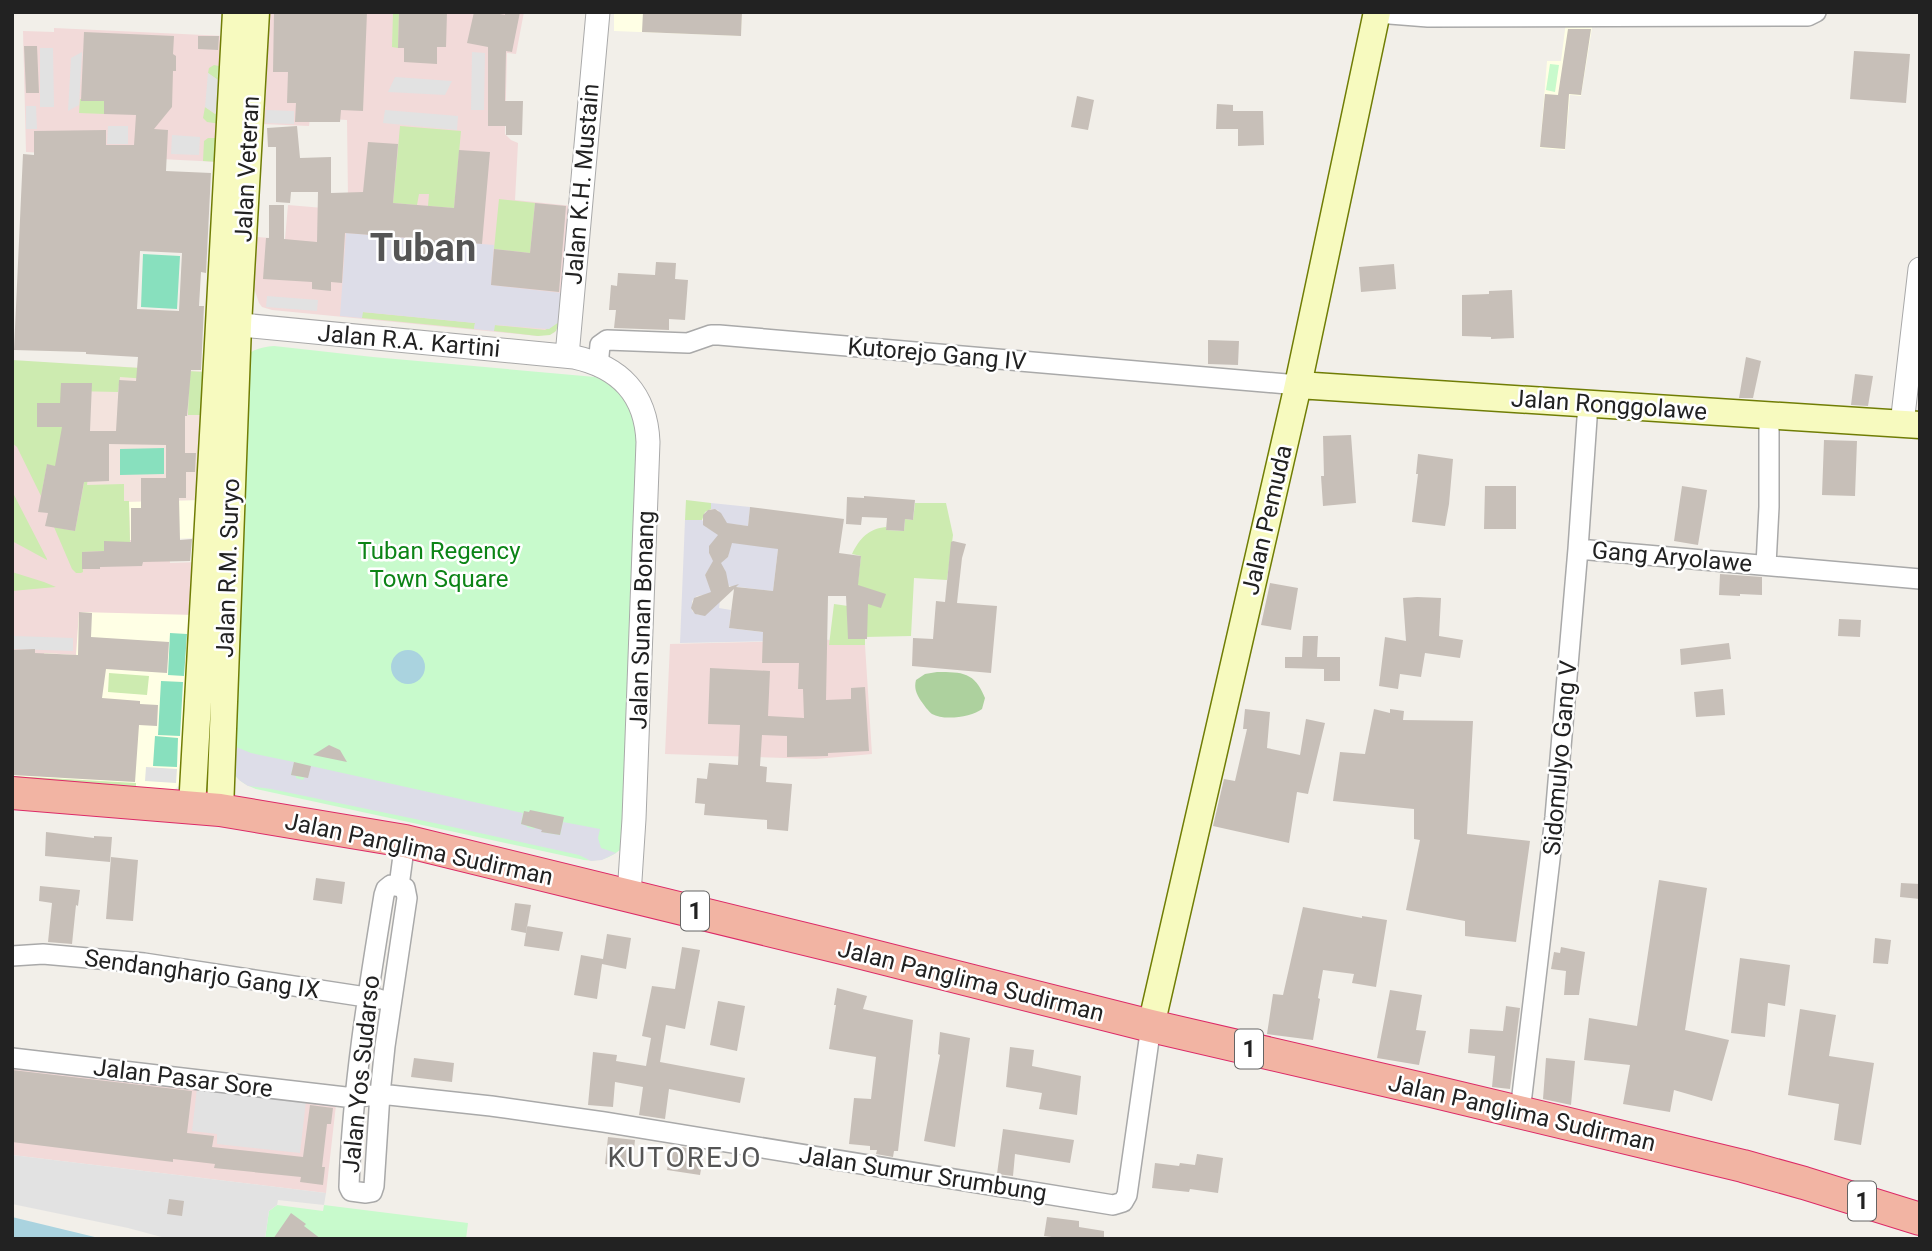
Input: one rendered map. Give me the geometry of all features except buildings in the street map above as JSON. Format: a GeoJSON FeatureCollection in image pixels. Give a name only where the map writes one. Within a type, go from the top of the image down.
{"type":"FeatureCollection","features":[{"type":"Feature","properties":{"kind":"highway","name":"Jalan Panglima Sudirman"},"geometry":{"type":"LineString","coordinates":[[12,793],[207,796],[405,841],[1151,1026],[1743,1167],[1920,1219]]}},
{"type":"Feature","properties":{"kind":"main road","name":"Jalan Veteran"},"geometry":{"type":"LineString","coordinates":[[236,12],[242,88]]}},
{"type":"Feature","properties":{"kind":"main road","name":"Jalan Veteran"},"geometry":{"type":"LineString","coordinates":[[228,324],[242,88],[256,12]]}},
{"type":"Feature","properties":{"kind":"main road","name":"Jalan Pemuda"},"geometry":{"type":"LineString","coordinates":[[1151,1026],[1298,385],[1377,13]]}},
{"type":"Feature","properties":{"kind":"main road","name":"Jalan R.M. Suryo"},"geometry":{"type":"LineString","coordinates":[[207,796],[228,324]]}},
{"type":"Feature","properties":{"kind":"main road","name":"Jalan Ronggolawe"},"geometry":{"type":"LineString","coordinates":[[1298,385],[1911,424]]}},
{"type":"Feature","properties":{"kind":"street","name":"Jalan K.H. Mustain"},"geometry":{"type":"LineString","coordinates":[[567,356],[598,12]]}},
{"type":"Feature","properties":{"kind":"street"},"geometry":{"type":"LineString","coordinates":[[1377,13],[1439,17],[1808,16],[1816,13]]}},
{"type":"Feature","properties":{"kind":"street"},"geometry":{"type":"LineString","coordinates":[[1911,424],[1920,269]]}},
{"type":"Feature","properties":{"kind":"street","name":"Jalan R.A. Kartini"},"geometry":{"type":"LineString","coordinates":[[228,324],[567,356],[598,366]]}},
{"type":"Feature","properties":{"kind":"street","name":"Kutorejo Gang IV"},"geometry":{"type":"LineString","coordinates":[[598,366],[600,345],[607,340],[688,343],[719,335],[1298,385]]}},
{"type":"Feature","properties":{"kind":"street","name":"Jalan Sunan Bonang"},"geometry":{"type":"LineString","coordinates":[[598,366],[617,376],[633,391],[642,407],[648,430],[634,819],[628,895]]}},
{"type":"Feature","properties":{"kind":"street","name":"Sidomulyo Gang V"},"geometry":{"type":"LineString","coordinates":[[1520,1112],[1554,828],[1588,404]]}},
{"type":"Feature","properties":{"kind":"street","name":"Gang Aryolawe"},"geometry":{"type":"LineString","coordinates":[[1766,565],[1769,415]]}},
{"type":"Feature","properties":{"kind":"street","name":"Gang Aryolawe"},"geometry":{"type":"LineString","coordinates":[[1578,550],[1920,579]]}},
{"type":"Feature","properties":{"kind":"street","name":"Jalan Yos Sudarso"},"geometry":{"type":"LineString","coordinates":[[399,886],[405,841]]}},
{"type":"Feature","properties":{"kind":"street","name":"Jalan Yos Sudarso"},"geometry":{"type":"LineString","coordinates":[[391,885],[399,886],[407,890],[407,898],[380,1094],[374,1186],[369,1193],[351,1191],[349,1187],[354,1098],[367,997],[384,892],[391,885]]}},
{"type":"Feature","properties":{"kind":"street","name":"Sendangharjo Gang IX"},"geometry":{"type":"LineString","coordinates":[[12,956],[43,954],[155,964],[391,1000]]}},
{"type":"Feature","properties":{"kind":"street","name":"Jalan Sumur Srumbung"},"geometry":{"type":"LineString","coordinates":[[354,1098],[380,1094],[491,1106],[1115,1205],[1124,1202],[1127,1195],[1151,1026]]}},
{"type":"Feature","properties":{"kind":"street","name":"Jalan Pasar Sore"},"geometry":{"type":"LineString","coordinates":[[12,1058],[354,1098]]}},
{"type":"Feature","properties":{"kind":"shaded area"},"geometry":{"type":"Polygon","coordinates":[[[268,12],[524,12],[516,54],[507,53],[505,134],[518,143],[515,200],[572,206],[559,325],[554,333],[538,336],[262,307],[254,288],[257,237],[285,239],[288,205],[347,210],[348,199],[347,120],[310,118],[309,126],[262,124],[268,12]]]}},
{"type":"Feature","properties":{"kind":"shaded area"},"geometry":{"type":"Polygon","coordinates":[[[614,12],[742,12],[741,36],[614,31],[614,12]]]}},
{"type":"Feature","properties":{"kind":"shaded area"},"geometry":{"type":"Polygon","coordinates":[[[1566,22],[1593,22],[1581,96],[1570,95],[1565,150],[1540,148],[1547,61],[1561,61],[1566,22]]]}},
{"type":"Feature","properties":{"kind":"shaded area"},"geometry":{"type":"Polygon","coordinates":[[[54,28],[225,36],[219,162],[26,152],[23,31],[54,32],[54,28]]]}},
{"type":"Feature","properties":{"kind":"shaded area"},"geometry":{"type":"Polygon","coordinates":[[[40,48],[53,48],[54,107],[40,107],[40,48]]]}},
{"type":"Feature","properties":{"kind":"shaded area"},"geometry":{"type":"Polygon","coordinates":[[[82,52],[79,105],[68,111],[71,58],[82,52]]]}},
{"type":"Feature","properties":{"kind":"shaded area"},"geometry":{"type":"Polygon","coordinates":[[[472,52],[485,53],[484,110],[471,110],[472,52]]]}},
{"type":"Feature","properties":{"kind":"shaded area"},"geometry":{"type":"Polygon","coordinates":[[[208,73],[218,80],[216,114],[205,107],[208,73]]]}},
{"type":"Feature","properties":{"kind":"shaded area"},"geometry":{"type":"Polygon","coordinates":[[[395,77],[452,81],[445,95],[388,92],[395,77]]]}},
{"type":"Feature","properties":{"kind":"shaded area"},"geometry":{"type":"Polygon","coordinates":[[[26,106],[36,106],[37,129],[26,129],[26,106]]]}},
{"type":"Feature","properties":{"kind":"shaded area"},"geometry":{"type":"Polygon","coordinates":[[[266,110],[294,111],[294,124],[265,123],[266,110]]]}},
{"type":"Feature","properties":{"kind":"shaded area"},"geometry":{"type":"Polygon","coordinates":[[[385,110],[458,116],[457,130],[383,123],[385,110]]]}},
{"type":"Feature","properties":{"kind":"shaded area"},"geometry":{"type":"Polygon","coordinates":[[[108,126],[128,126],[128,144],[107,144],[108,126]]]}},
{"type":"Feature","properties":{"kind":"shaded area"},"geometry":{"type":"Polygon","coordinates":[[[172,135],[200,137],[199,155],[171,154],[172,135]]]}},
{"type":"Feature","properties":{"kind":"shaded area"},"geometry":{"type":"Polygon","coordinates":[[[346,233],[494,245],[491,285],[562,293],[559,322],[549,329],[495,325],[494,331],[474,329],[475,323],[363,312],[362,318],[340,316],[346,233]]]}},
{"type":"Feature","properties":{"kind":"shaded area"},"geometry":{"type":"Polygon","coordinates":[[[267,296],[318,300],[317,311],[266,307],[267,296]]]}},
{"type":"Feature","properties":{"kind":"shaded area"},"geometry":{"type":"Polygon","coordinates":[[[12,360],[124,484],[124,501],[129,501],[131,540],[169,539],[170,563],[198,562],[195,615],[76,655],[12,692],[12,360]]]}},
{"type":"Feature","properties":{"kind":"shaded area"},"geometry":{"type":"Polygon","coordinates":[[[72,364],[207,370],[200,500],[124,502],[87,485],[72,364]]]}},
{"type":"Feature","properties":{"kind":"shaded area"},"geometry":{"type":"Polygon","coordinates":[[[200,500],[199,538],[130,540],[129,501],[200,500]]]}},
{"type":"Feature","properties":{"kind":"shaded area"},"geometry":{"type":"Polygon","coordinates":[[[711,503],[750,507],[748,526],[732,524],[778,549],[773,591],[722,585],[719,608],[731,610],[729,628],[830,640],[680,643],[685,520],[702,520],[706,527],[712,530],[723,519],[718,510],[711,509],[711,503]],[[710,546],[712,559],[722,561],[728,557],[730,547],[710,546]],[[711,566],[705,575],[709,584],[726,579],[722,567],[711,566]],[[704,595],[697,596],[692,601],[692,611],[705,615],[712,609],[704,595]]]}},
{"type":"Feature","properties":{"kind":"shaded area"},"geometry":{"type":"Polygon","coordinates":[[[79,612],[195,615],[183,782],[175,789],[12,782],[12,692],[42,693],[44,653],[76,655],[79,612]]]}},
{"type":"Feature","properties":{"kind":"shaded area"},"geometry":{"type":"Polygon","coordinates":[[[14,636],[73,638],[73,651],[14,649],[14,636]]]}},
{"type":"Feature","properties":{"kind":"shaded area"},"geometry":{"type":"Polygon","coordinates":[[[830,640],[829,645],[865,645],[872,754],[816,759],[665,754],[670,644],[830,640]]]}},
{"type":"Feature","properties":{"kind":"shaded area"},"geometry":{"type":"Polygon","coordinates":[[[231,745],[251,753],[294,762],[291,775],[303,780],[311,766],[523,813],[521,824],[534,829],[544,818],[542,832],[560,835],[563,822],[600,829],[598,838],[601,848],[616,853],[602,860],[591,861],[579,855],[439,824],[248,786],[232,771],[231,745]]]}},
{"type":"Feature","properties":{"kind":"shaded area"},"geometry":{"type":"Polygon","coordinates":[[[146,767],[177,769],[176,783],[145,781],[146,767]]]}},
{"type":"Feature","properties":{"kind":"shaded area"},"geometry":{"type":"Polygon","coordinates":[[[12,1066],[336,1105],[326,1193],[12,1155],[12,1066]]]}},
{"type":"Feature","properties":{"kind":"shaded area"},"geometry":{"type":"Polygon","coordinates":[[[197,1088],[306,1101],[300,1153],[217,1144],[217,1134],[192,1131],[197,1088]]]}},
{"type":"Feature","properties":{"kind":"shaded area"},"geometry":{"type":"Polygon","coordinates":[[[12,1155],[326,1193],[324,1205],[278,1200],[277,1205],[269,1211],[265,1239],[169,1239],[12,1204],[12,1155]]]}},
{"type":"Feature","properties":{"kind":"green space"},"geometry":{"type":"Polygon","coordinates":[[[393,12],[399,12],[398,48],[392,47],[393,12]]]}},
{"type":"Feature","properties":{"kind":"green space"},"geometry":{"type":"Polygon","coordinates":[[[1550,64],[1559,65],[1555,92],[1546,90],[1550,64]]]}},
{"type":"Feature","properties":{"kind":"green space"},"geometry":{"type":"Polygon","coordinates":[[[214,65],[224,67],[221,124],[207,122],[203,118],[205,107],[215,114],[218,80],[208,73],[209,68],[214,65]]]}},
{"type":"Feature","properties":{"kind":"green space"},"geometry":{"type":"Polygon","coordinates":[[[80,99],[105,100],[105,114],[79,113],[80,99]]]}},
{"type":"Feature","properties":{"kind":"green space"},"geometry":{"type":"Polygon","coordinates":[[[400,126],[461,131],[454,208],[428,206],[429,194],[419,194],[417,205],[393,203],[400,126]]]}},
{"type":"Feature","properties":{"kind":"green space"},"geometry":{"type":"Polygon","coordinates":[[[208,138],[220,138],[219,162],[203,161],[204,141],[208,138]]]}},
{"type":"Feature","properties":{"kind":"green space"},"geometry":{"type":"Polygon","coordinates":[[[499,199],[535,203],[530,253],[494,249],[499,199]]]}},
{"type":"Feature","properties":{"kind":"green space"},"geometry":{"type":"Polygon","coordinates":[[[143,254],[180,256],[177,309],[141,307],[143,254]]]}},
{"type":"Feature","properties":{"kind":"green space"},"geometry":{"type":"Polygon","coordinates":[[[362,312],[475,323],[474,329],[362,318],[362,312]]]}},
{"type":"Feature","properties":{"kind":"green space"},"geometry":{"type":"Polygon","coordinates":[[[559,322],[556,331],[550,335],[494,331],[494,325],[545,330],[559,322]]]}},
{"type":"Feature","properties":{"kind":"green space","name":"Tuban Regency Town Square"},"geometry":{"type":"Polygon","coordinates":[[[274,346],[595,377],[616,388],[631,405],[640,419],[623,847],[614,854],[600,860],[584,860],[256,789],[243,782],[232,771],[248,355],[257,349],[274,346]]]}},
{"type":"Feature","properties":{"kind":"green space"},"geometry":{"type":"Polygon","coordinates":[[[12,360],[204,372],[202,415],[188,415],[189,382],[120,377],[118,392],[71,391],[88,476],[87,485],[124,484],[124,501],[129,501],[130,542],[104,551],[82,552],[81,573],[72,569],[54,527],[75,531],[86,472],[47,465],[41,496],[17,447],[12,443],[12,360]]]}},
{"type":"Feature","properties":{"kind":"green space"},"geometry":{"type":"Polygon","coordinates":[[[164,448],[164,474],[120,475],[120,449],[164,448]]]}},
{"type":"Feature","properties":{"kind":"green space"},"geometry":{"type":"Polygon","coordinates":[[[12,491],[47,559],[47,560],[12,541],[12,491]]]}},
{"type":"Feature","properties":{"kind":"green space"},"geometry":{"type":"Polygon","coordinates":[[[686,500],[711,503],[711,509],[705,512],[702,520],[685,520],[686,500]]]}},
{"type":"Feature","properties":{"kind":"green space"},"geometry":{"type":"Polygon","coordinates":[[[915,503],[946,503],[953,535],[947,580],[914,578],[911,636],[865,637],[865,645],[829,645],[834,604],[855,607],[861,556],[852,554],[855,548],[865,535],[874,530],[886,527],[886,530],[904,531],[905,519],[913,520],[915,503]]]}},
{"type":"Feature","properties":{"kind":"green space"},"geometry":{"type":"Polygon","coordinates":[[[12,572],[44,582],[56,587],[12,591],[12,572]]]}},
{"type":"Feature","properties":{"kind":"green space"},"geometry":{"type":"Polygon","coordinates":[[[170,633],[187,634],[184,676],[168,675],[170,633]]]}},
{"type":"Feature","properties":{"kind":"green space"},"geometry":{"type":"Polygon","coordinates":[[[109,673],[149,676],[147,695],[108,692],[109,673]]]}},
{"type":"Feature","properties":{"kind":"green space"},"geometry":{"type":"Polygon","coordinates":[[[961,673],[972,678],[985,698],[982,709],[958,717],[932,714],[918,695],[915,683],[925,674],[961,673]]]}},
{"type":"Feature","properties":{"kind":"green space"},"geometry":{"type":"Polygon","coordinates":[[[161,681],[183,682],[180,736],[158,735],[161,681]]]}},
{"type":"Feature","properties":{"kind":"green space"},"geometry":{"type":"Polygon","coordinates":[[[155,736],[178,738],[177,767],[153,766],[155,736]]]}},
{"type":"Feature","properties":{"kind":"green space"},"geometry":{"type":"Polygon","coordinates":[[[12,776],[136,783],[136,789],[12,782],[12,776]]]}},
{"type":"Feature","properties":{"kind":"green space"},"geometry":{"type":"Polygon","coordinates":[[[277,1205],[323,1211],[324,1205],[468,1223],[466,1239],[265,1239],[269,1211],[277,1205]]]}},
{"type":"Feature","properties":{"kind":"water"},"geometry":{"type":"Polygon","coordinates":[[[408,650],[420,655],[425,667],[420,679],[408,684],[396,679],[391,667],[396,655],[408,650]]]}},
{"type":"Feature","properties":{"kind":"water"},"geometry":{"type":"Polygon","coordinates":[[[12,1217],[103,1239],[12,1239],[12,1217]]]}},
{"type":"Feature","properties":{"kind":"district","name":"Tuban"},"geometry":{"type":"Point","coordinates":[423,248]}},
{"type":"Feature","properties":{"kind":"district","name":"KUTOREJO"},"geometry":{"type":"Point","coordinates":[685,1157]}}]}
